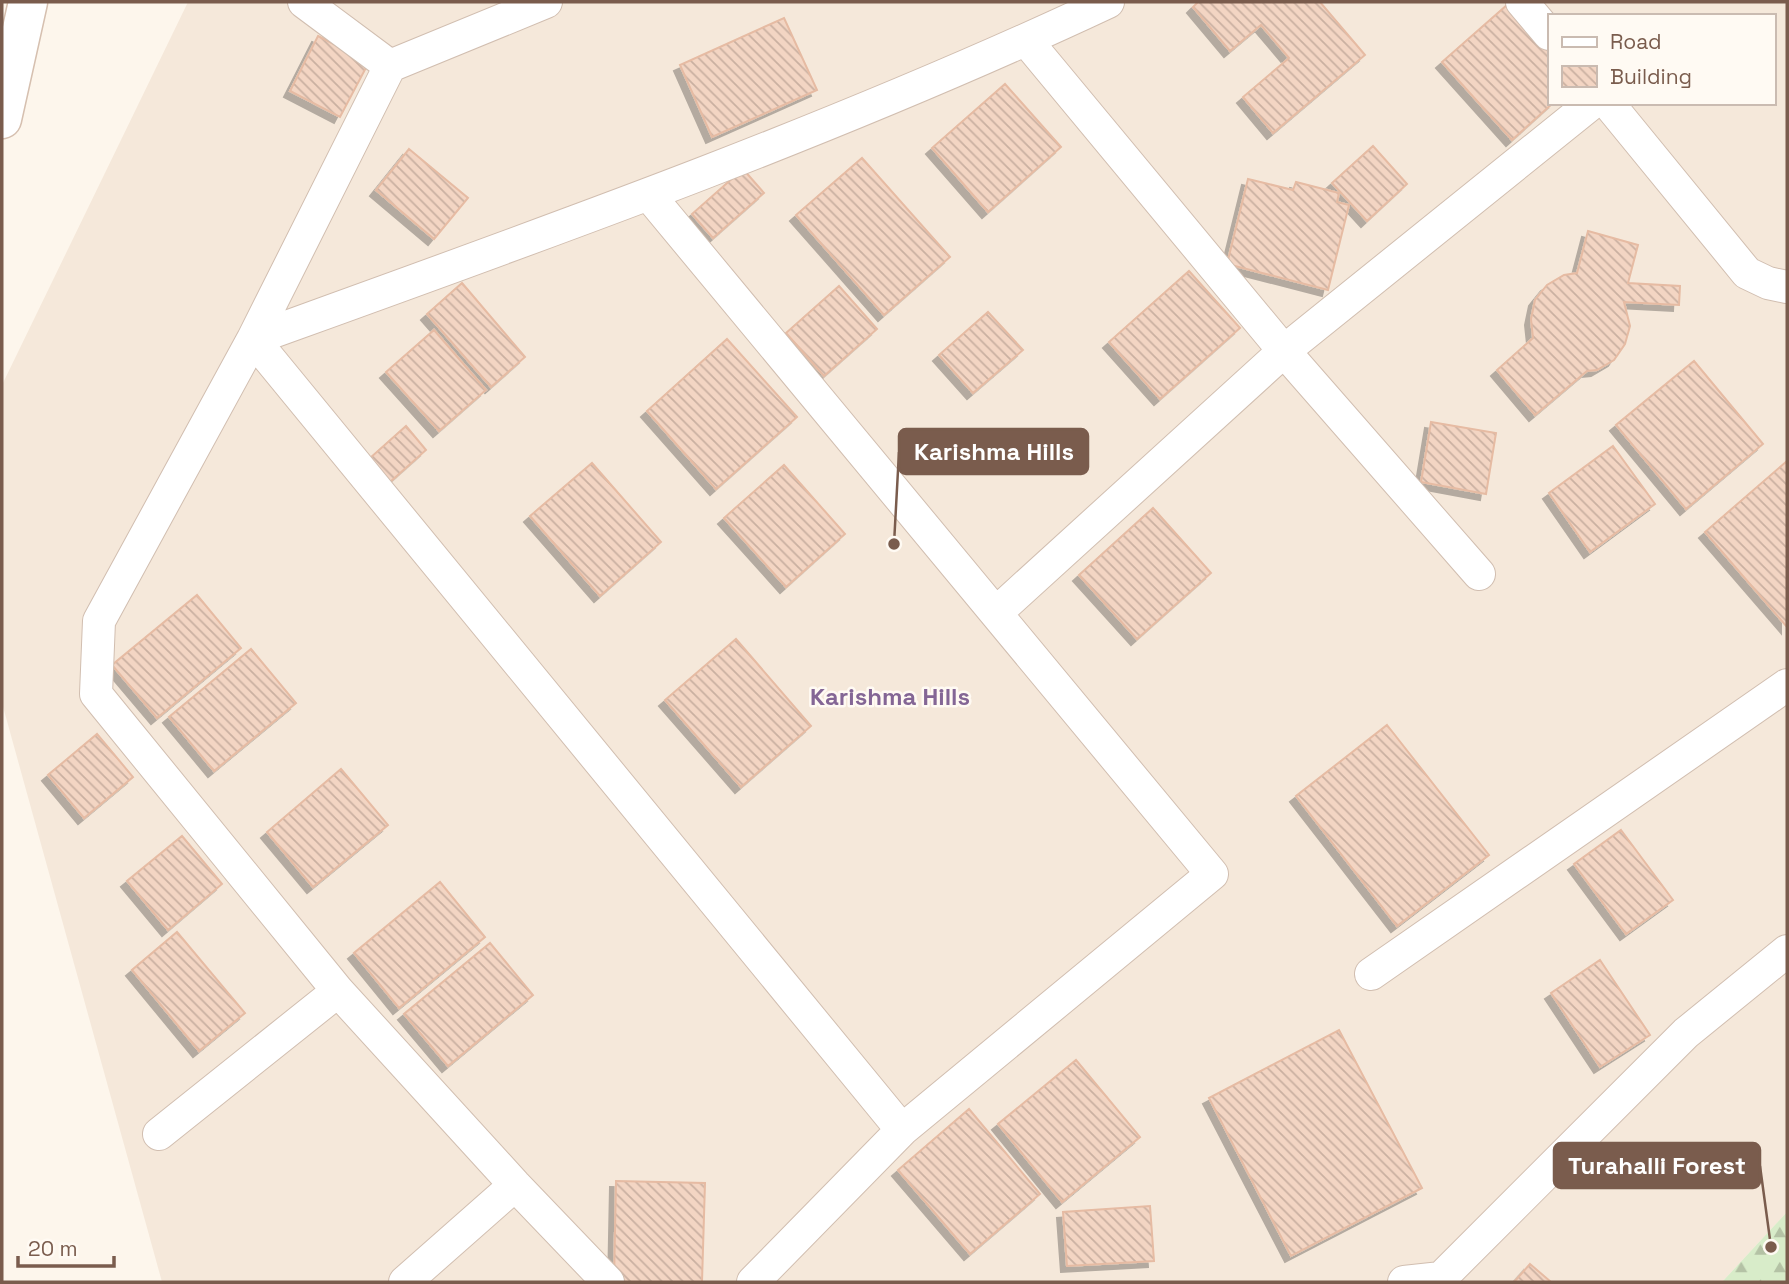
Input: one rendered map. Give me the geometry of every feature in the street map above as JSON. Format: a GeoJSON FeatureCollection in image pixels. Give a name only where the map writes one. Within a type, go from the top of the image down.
{"type":"FeatureCollection","features":[{"type":"Feature","properties":{"kind":"main road"},"geometry":{"type":"LineString","coordinates":[[2,120],[28,2]]}},
{"type":"Feature","properties":{"kind":"street"},"geometry":{"type":"LineString","coordinates":[[304,2],[390,66]]}},
{"type":"Feature","properties":{"kind":"street"},"geometry":{"type":"LineString","coordinates":[[546,2],[390,66],[253,339],[99,621],[96,694],[338,991],[515,1185],[608,1282]]}},
{"type":"Feature","properties":{"kind":"street"},"geometry":{"type":"LineString","coordinates":[[253,339],[649,195],[1026,40],[1108,2]]}},
{"type":"Feature","properties":{"kind":"street"},"geometry":{"type":"LineString","coordinates":[[1522,2],[1548,33]]}},
{"type":"Feature","properties":{"kind":"street"},"geometry":{"type":"LineString","coordinates":[[1026,40],[1284,351],[1479,574]]}},
{"type":"Feature","properties":{"kind":"street"},"geometry":{"type":"LineString","coordinates":[[996,613],[1284,351],[1590,105]]}},
{"type":"Feature","properties":{"kind":"street"},"geometry":{"type":"LineString","coordinates":[[1610,105],[1747,273],[1768,283],[1787,287]]}},
{"type":"Feature","properties":{"kind":"street"},"geometry":{"type":"LineString","coordinates":[[649,195],[1212,874],[902,1130],[753,1282]]}},
{"type":"Feature","properties":{"kind":"street"},"geometry":{"type":"LineString","coordinates":[[253,339],[902,1130]]}},
{"type":"Feature","properties":{"kind":"street"},"geometry":{"type":"LineString","coordinates":[[1371,974],[1787,685]]}},
{"type":"Feature","properties":{"kind":"street"},"geometry":{"type":"LineString","coordinates":[[1404,1282],[1439,1280],[1686,1033],[1787,951]]}},
{"type":"Feature","properties":{"kind":"street"},"geometry":{"type":"LineString","coordinates":[[159,1134],[338,991]]}},
{"type":"Feature","properties":{"kind":"street"},"geometry":{"type":"LineString","coordinates":[[405,1282],[515,1185]]}},
{"type":"Feature","properties":{"kind":"shaded area","name":"Karishma Hills"},"geometry":{"type":"Polygon","coordinates":[[[188,2],[1787,2],[1787,1212],[1722,1282],[162,1282],[2,703],[2,385],[188,2]]]}},
{"type":"Feature","properties":{"kind":"green space"},"geometry":{"type":"Polygon","coordinates":[[[1787,1212],[1787,1282],[1722,1282],[1787,1212]]]}},
{"type":"Feature","properties":{"kind":"building"},"geometry":{"type":"Polygon","coordinates":[[[1198,2],[1320,2],[1365,55],[1273,133],[1243,97],[1289,58],[1261,25],[1230,51],[1193,7],[1198,2]]]}},
{"type":"Feature","properties":{"kind":"building"},"geometry":{"type":"Polygon","coordinates":[[[1507,5],[1548,51],[1548,105],[1551,105],[1512,140],[1442,62],[1507,5]]]}},
{"type":"Feature","properties":{"kind":"building"},"geometry":{"type":"Polygon","coordinates":[[[784,18],[817,90],[712,137],[680,65],[784,18]]]}},
{"type":"Feature","properties":{"kind":"building"},"geometry":{"type":"Polygon","coordinates":[[[318,36],[369,62],[340,117],[290,91],[318,36]]]}},
{"type":"Feature","properties":{"kind":"building"},"geometry":{"type":"Polygon","coordinates":[[[1005,84],[1061,147],[988,212],[932,148],[1005,84]]]}},
{"type":"Feature","properties":{"kind":"building"},"geometry":{"type":"Polygon","coordinates":[[[1373,146],[1407,184],[1367,221],[1332,183],[1373,146]]]}},
{"type":"Feature","properties":{"kind":"building"},"geometry":{"type":"Polygon","coordinates":[[[409,149],[468,198],[434,239],[376,190],[409,149]]]}},
{"type":"Feature","properties":{"kind":"building"},"geometry":{"type":"Polygon","coordinates":[[[862,158],[950,257],[884,315],[796,215],[862,158]]]}},
{"type":"Feature","properties":{"kind":"building"},"geometry":{"type":"Polygon","coordinates":[[[743,169],[764,193],[713,238],[692,214],[743,169]]]}},
{"type":"Feature","properties":{"kind":"building"},"geometry":{"type":"Polygon","coordinates":[[[1248,179],[1293,190],[1296,182],[1339,193],[1337,202],[1349,205],[1328,290],[1227,264],[1248,179]]]}},
{"type":"Feature","properties":{"kind":"building"},"geometry":{"type":"Polygon","coordinates":[[[1588,231],[1638,245],[1628,283],[1680,286],[1679,305],[1624,302],[1630,326],[1625,344],[1614,360],[1597,370],[1587,371],[1535,415],[1497,370],[1533,338],[1531,319],[1535,300],[1547,285],[1564,275],[1577,273],[1588,231]]]}},
{"type":"Feature","properties":{"kind":"building"},"geometry":{"type":"Polygon","coordinates":[[[1189,271],[1240,328],[1160,399],[1109,342],[1189,271]]]}},
{"type":"Feature","properties":{"kind":"building"},"geometry":{"type":"Polygon","coordinates":[[[462,283],[525,357],[491,387],[427,314],[462,283]]]}},
{"type":"Feature","properties":{"kind":"building"},"geometry":{"type":"Polygon","coordinates":[[[839,286],[877,329],[824,376],[786,333],[839,286]]]}},
{"type":"Feature","properties":{"kind":"building"},"geometry":{"type":"Polygon","coordinates":[[[988,312],[1023,350],[973,393],[939,355],[988,312]]]}},
{"type":"Feature","properties":{"kind":"building"},"geometry":{"type":"Polygon","coordinates":[[[434,330],[486,390],[439,431],[386,372],[434,330]]]}},
{"type":"Feature","properties":{"kind":"building"},"geometry":{"type":"Polygon","coordinates":[[[727,339],[797,417],[716,489],[647,411],[727,339]]]}},
{"type":"Feature","properties":{"kind":"building"},"geometry":{"type":"Polygon","coordinates":[[[1694,361],[1763,444],[1686,509],[1616,425],[1694,361]]]}},
{"type":"Feature","properties":{"kind":"building"},"geometry":{"type":"Polygon","coordinates":[[[1431,422],[1496,433],[1486,494],[1421,482],[1431,422]]]}},
{"type":"Feature","properties":{"kind":"building"},"geometry":{"type":"Polygon","coordinates":[[[406,426],[426,450],[390,482],[370,458],[406,426]]]}},
{"type":"Feature","properties":{"kind":"building"},"geometry":{"type":"Polygon","coordinates":[[[1613,446],[1655,504],[1590,552],[1549,493],[1613,446]]]}},
{"type":"Feature","properties":{"kind":"building"},"geometry":{"type":"Polygon","coordinates":[[[1787,461],[1787,627],[1705,532],[1787,461]]]}},
{"type":"Feature","properties":{"kind":"building"},"geometry":{"type":"Polygon","coordinates":[[[592,463],[661,542],[600,596],[530,516],[592,463]]]}},
{"type":"Feature","properties":{"kind":"building"},"geometry":{"type":"Polygon","coordinates":[[[784,465],[845,534],[786,587],[724,518],[784,465]]]}},
{"type":"Feature","properties":{"kind":"building"},"geometry":{"type":"Polygon","coordinates":[[[1153,508],[1211,573],[1137,639],[1079,575],[1153,508]]]}},
{"type":"Feature","properties":{"kind":"building"},"geometry":{"type":"Polygon","coordinates":[[[197,595],[241,648],[157,718],[112,665],[197,595]]]}},
{"type":"Feature","properties":{"kind":"building"},"geometry":{"type":"Polygon","coordinates":[[[736,639],[811,726],[741,787],[665,700],[736,639]]]}},
{"type":"Feature","properties":{"kind":"building"},"geometry":{"type":"Polygon","coordinates":[[[251,649],[296,703],[214,771],[169,717],[251,649]]]}},
{"type":"Feature","properties":{"kind":"building"},"geometry":{"type":"Polygon","coordinates":[[[1387,725],[1489,855],[1397,926],[1296,796],[1387,725]]]}},
{"type":"Feature","properties":{"kind":"building"},"geometry":{"type":"Polygon","coordinates":[[[97,734],[133,777],[84,818],[48,775],[97,734]]]}},
{"type":"Feature","properties":{"kind":"building"},"geometry":{"type":"Polygon","coordinates":[[[341,769],[388,825],[313,887],[267,832],[341,769]]]}},
{"type":"Feature","properties":{"kind":"building"},"geometry":{"type":"Polygon","coordinates":[[[1621,830],[1673,900],[1626,934],[1574,864],[1621,830]]]}},
{"type":"Feature","properties":{"kind":"building"},"geometry":{"type":"Polygon","coordinates":[[[182,836],[222,884],[168,930],[127,881],[182,836]]]}},
{"type":"Feature","properties":{"kind":"building"},"geometry":{"type":"Polygon","coordinates":[[[440,882],[485,937],[399,1008],[354,953],[440,882]]]}},
{"type":"Feature","properties":{"kind":"building"},"geometry":{"type":"Polygon","coordinates":[[[177,932],[245,1013],[199,1051],[132,970],[177,932]]]}},
{"type":"Feature","properties":{"kind":"building"},"geometry":{"type":"Polygon","coordinates":[[[490,943],[533,995],[448,1066],[404,1014],[490,943]]]}},
{"type":"Feature","properties":{"kind":"building"},"geometry":{"type":"Polygon","coordinates":[[[1600,960],[1650,1035],[1600,1067],[1551,993],[1600,960]]]}},
{"type":"Feature","properties":{"kind":"building"},"geometry":{"type":"Polygon","coordinates":[[[1339,1030],[1422,1188],[1291,1256],[1209,1098],[1339,1030]]]}},
{"type":"Feature","properties":{"kind":"building"},"geometry":{"type":"Polygon","coordinates":[[[1076,1060],[1140,1137],[1062,1202],[998,1124],[1076,1060]]]}},
{"type":"Feature","properties":{"kind":"building"},"geometry":{"type":"Polygon","coordinates":[[[969,1109],[1040,1194],[970,1254],[898,1170],[969,1109]]]}},
{"type":"Feature","properties":{"kind":"building"},"geometry":{"type":"Polygon","coordinates":[[[616,1181],[705,1183],[702,1282],[614,1282],[616,1181]]]}},
{"type":"Feature","properties":{"kind":"building"},"geometry":{"type":"Polygon","coordinates":[[[1150,1206],[1154,1261],[1067,1266],[1063,1212],[1150,1206]]]}},
{"type":"Feature","properties":{"kind":"building"},"geometry":{"type":"Polygon","coordinates":[[[1530,1264],[1551,1282],[1514,1282],[1530,1264]]]}},
{"type":"Feature","properties":{"kind":"place","name":"Karishma Hills"},"geometry":{"type":"Point","coordinates":[894,544]}},
{"type":"Feature","properties":{"kind":"place","name":"Turahalli Forest"},"geometry":{"type":"Point","coordinates":[1771,1247]}},
{"type":"Feature","properties":{"kind":"district","name":"Karishma Hills"},"geometry":{"type":"Point","coordinates":[890,696]}}]}
